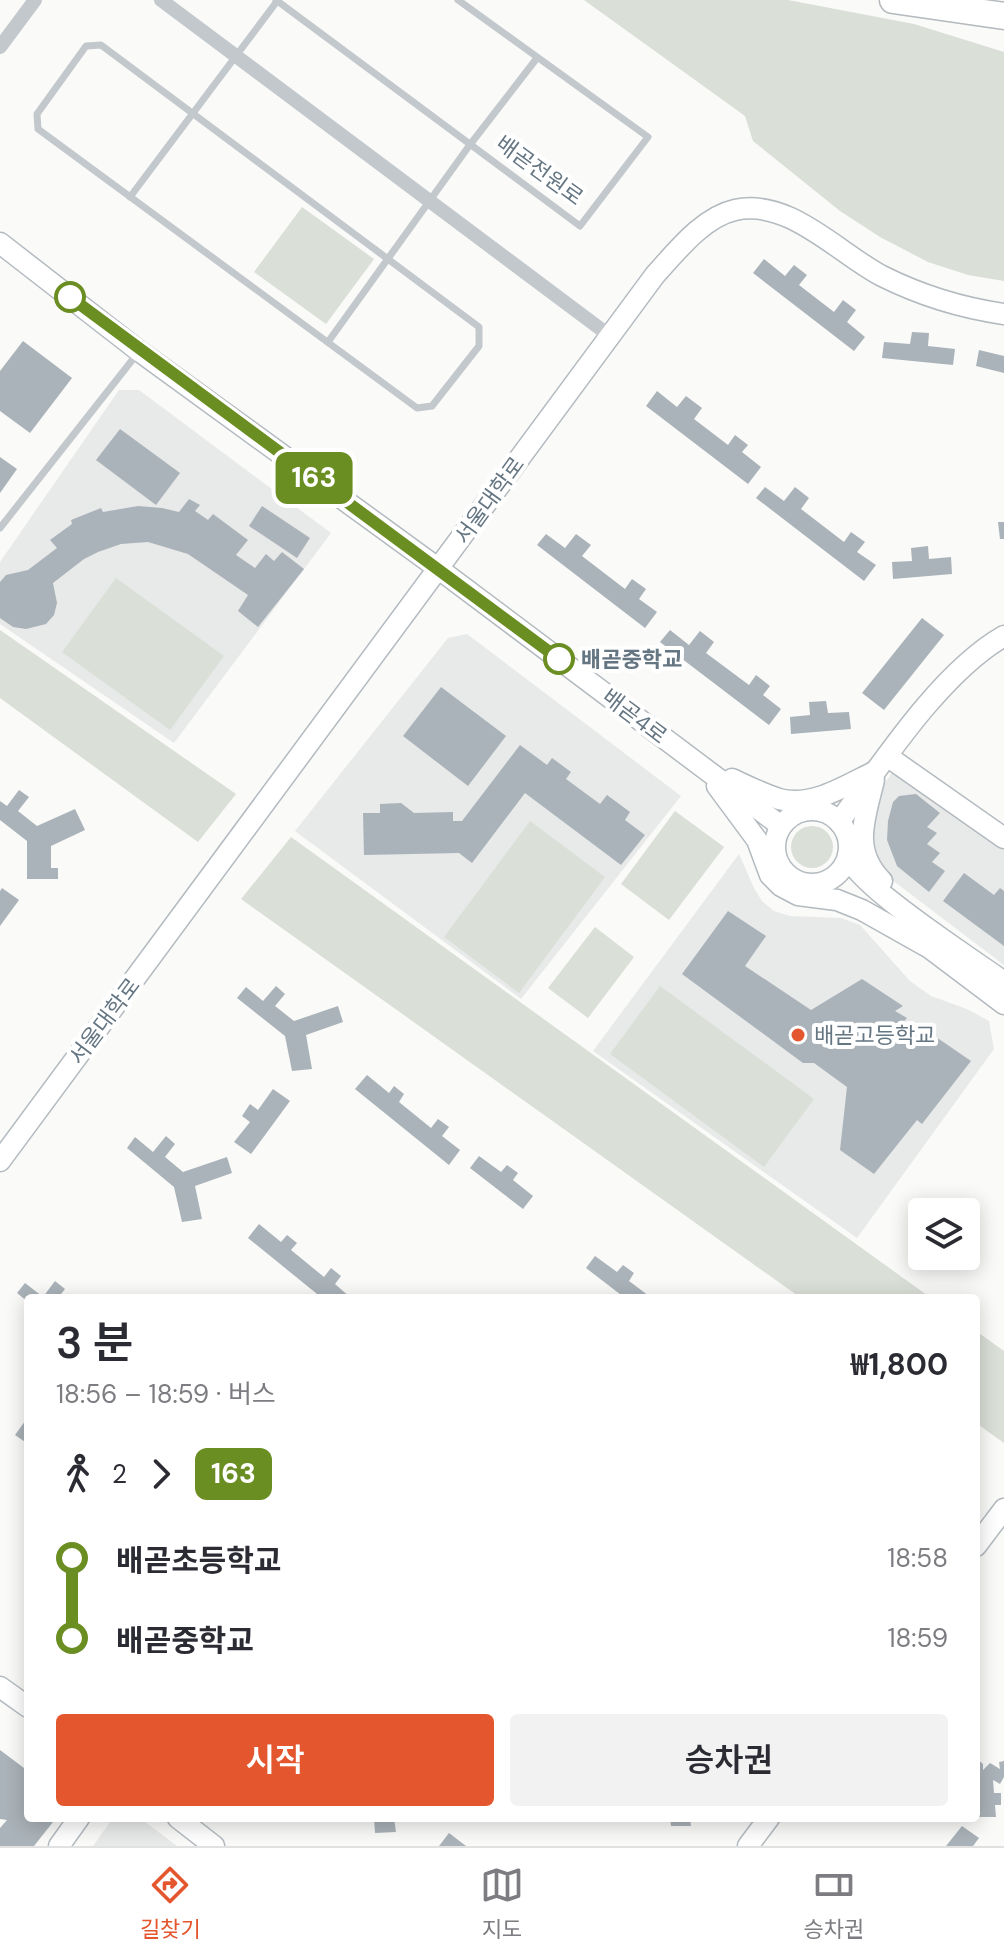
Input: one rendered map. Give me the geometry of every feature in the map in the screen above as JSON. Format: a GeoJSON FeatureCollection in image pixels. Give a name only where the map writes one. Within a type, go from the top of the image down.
{"type":"FeatureCollection","features":[{"type":"Feature","properties":{"kind":"highway"},"geometry":{"type":"LineString","coordinates":[[893,0],[1004,13]]}},
{"type":"Feature","properties":{"kind":"highway"},"geometry":{"type":"LineString","coordinates":[[960,0],[1004,13]]}},
{"type":"Feature","properties":{"kind":"main road","name":"서울대학로"},"geometry":{"type":"LineString","coordinates":[[0,1161],[655,275],[690,238],[733,210],[754,208],[804,224],[853,259],[928,296],[972,309],[1004,314]]}},
{"type":"Feature","properties":{"kind":"main road","name":"배곧4로"},"geometry":{"type":"LineString","coordinates":[[0,243],[139,351],[439,569],[781,826]]}},
{"type":"Feature","properties":{"kind":"main road"},"geometry":{"type":"LineString","coordinates":[[839,822],[881,764],[958,669],[1004,636]]}},
{"type":"Feature","properties":{"kind":"main road"},"geometry":{"type":"LineString","coordinates":[[702,767],[778,799],[795,802],[822,796],[881,764]]}},
{"type":"Feature","properties":{"kind":"main road"},"geometry":{"type":"LineString","coordinates":[[881,764],[1004,838]]}},
{"type":"Feature","properties":{"kind":"main road"},"geometry":{"type":"LineString","coordinates":[[881,764],[863,825],[863,855],[868,866],[931,940]]}},
{"type":"Feature","properties":{"kind":"main road"},"geometry":{"type":"LineString","coordinates":[[702,767],[757,840],[770,875],[781,886],[798,895],[837,900],[931,940]]}},
{"type":"Feature","properties":{"kind":"main road"},"geometry":{"type":"LineString","coordinates":[[848,856],[835,877],[824,883],[799,883],[779,867],[774,842],[781,826],[794,814],[806,810],[818,810],[839,822],[846,831],[848,856],[855,871],[1004,1004]]}},
{"type":"Feature","properties":{"kind":"main road"},"geometry":{"type":"LineString","coordinates":[[824,883],[856,893],[1004,982]]}},
{"type":"Feature","properties":{"kind":"main road"},"geometry":{"type":"LineString","coordinates":[[980,1541],[1004,1509]]}},
{"type":"Feature","properties":{"kind":"main road"},"geometry":{"type":"LineString","coordinates":[[0,1687],[24,1704]]}},
{"type":"Feature","properties":{"kind":"main road"},"geometry":{"type":"LineString","coordinates":[[59,1846],[76,1822]]}},
{"type":"Feature","properties":{"kind":"main road"},"geometry":{"type":"LineString","coordinates":[[183,1822],[214,1846]]}},
{"type":"Feature","properties":{"kind":"main road"},"geometry":{"type":"LineString","coordinates":[[748,1846],[766,1822]]}},
{"type":"Feature","properties":{"kind":"street"},"geometry":{"type":"LineString","coordinates":[[0,47],[35,0]]}},
{"type":"Feature","properties":{"kind":"street"},"geometry":{"type":"LineString","coordinates":[[161,0],[610,336]]}},
{"type":"Feature","properties":{"kind":"lane","name":"배곧전원로"},"geometry":{"type":"LineString","coordinates":[[130,197],[277,0],[580,226],[648,137],[458,0]]}},
{"type":"Feature","properties":{"kind":"lane"},"geometry":{"type":"LineString","coordinates":[[101,45],[193,112],[479,327],[479,346],[432,406],[417,408],[38,129],[37,114],[86,46],[101,45]]}},
{"type":"Feature","properties":{"kind":"lane","name":"배곧전원로"},"geometry":{"type":"LineString","coordinates":[[328,342],[469,146],[537,58]]}},
{"type":"Feature","properties":{"kind":"lane"},"geometry":{"type":"LineString","coordinates":[[0,528],[139,351]]}},
{"type":"Feature","properties":{"kind":"shaded area"},"geometry":{"type":"Polygon","coordinates":[[[584,0],[788,0],[914,24],[1004,52],[1004,281],[968,275],[928,262],[880,237],[840,211],[753,141],[745,116],[584,0]]]}},
{"type":"Feature","properties":{"kind":"shaded area"},"geometry":{"type":"Polygon","coordinates":[[[302,207],[374,259],[326,324],[254,272],[302,207]]]}},
{"type":"Feature","properties":{"kind":"shaded area"},"geometry":{"type":"Polygon","coordinates":[[[119,390],[139,390],[331,533],[174,743],[0,624],[0,562],[119,390]]]}},
{"type":"Feature","properties":{"kind":"shaded area"},"geometry":{"type":"Polygon","coordinates":[[[116,578],[224,656],[170,730],[62,652],[116,578]]]}},
{"type":"Feature","properties":{"kind":"shaded area"},"geometry":{"type":"Polygon","coordinates":[[[0,630],[236,794],[198,842],[0,698],[0,630]]]}},
{"type":"Feature","properties":{"kind":"shaded area","name":"배곧중학교"},"geometry":{"type":"Polygon","coordinates":[[[467,634],[681,796],[521,999],[295,831],[448,638],[467,634]]]}},
{"type":"Feature","properties":{"kind":"shaded area"},"geometry":{"type":"Polygon","coordinates":[[[894,770],[1004,849],[1004,965],[879,870],[860,831],[867,809],[894,770]]]}},
{"type":"Feature","properties":{"kind":"shaded area"},"geometry":{"type":"Polygon","coordinates":[[[675,811],[724,847],[669,920],[621,884],[675,811]]]}},
{"type":"Feature","properties":{"kind":"shaded area"},"geometry":{"type":"Polygon","coordinates":[[[530,821],[605,877],[519,993],[444,937],[530,821]]]}},
{"type":"Feature","properties":{"kind":"shaded area"},"geometry":{"type":"Polygon","coordinates":[[[812,826],[827,832],[833,847],[827,862],[812,868],[797,862],[791,847],[797,832],[812,826]]]}},
{"type":"Feature","properties":{"kind":"shaded area"},"geometry":{"type":"Polygon","coordinates":[[[291,837],[925,1294],[795,1294],[241,899],[291,837]]]}},
{"type":"Feature","properties":{"kind":"shaded area","name":"배곧고등학교"},"geometry":{"type":"Polygon","coordinates":[[[739,854],[754,888],[762,901],[774,911],[790,916],[841,918],[860,925],[910,981],[931,996],[989,1021],[994,1049],[857,1238],[593,1051],[739,854]]]}},
{"type":"Feature","properties":{"kind":"shaded area"},"geometry":{"type":"Polygon","coordinates":[[[595,927],[634,957],[588,1018],[548,988],[595,927]]]}},
{"type":"Feature","properties":{"kind":"shaded area"},"geometry":{"type":"Polygon","coordinates":[[[660,986],[814,1099],[764,1167],[610,1054],[660,986]]]}},
{"type":"Feature","properties":{"kind":"shaded area"},"geometry":{"type":"Polygon","coordinates":[[[980,1334],[1004,1351],[1004,1443],[980,1426],[980,1334]]]}},
{"type":"Feature","properties":{"kind":"shaded area"},"geometry":{"type":"Polygon","coordinates":[[[110,1822],[145,1822],[177,1846],[93,1846],[110,1822]]]}},
{"type":"Feature","properties":{"kind":"building"},"geometry":{"type":"Polygon","coordinates":[[[764,259],[785,276],[794,265],[807,275],[799,285],[834,312],[843,300],[856,310],[847,322],[865,337],[854,351],[753,273],[764,259]]]}},
{"type":"Feature","properties":{"kind":"building"},"geometry":{"type":"Polygon","coordinates":[[[912,332],[929,333],[928,346],[955,349],[953,365],[882,358],[884,342],[910,344],[912,332]]]}},
{"type":"Feature","properties":{"kind":"building"},"geometry":{"type":"Polygon","coordinates":[[[23,341],[72,378],[30,433],[0,411],[0,371],[23,341]]]}},
{"type":"Feature","properties":{"kind":"building"},"geometry":{"type":"Polygon","coordinates":[[[979,350],[1004,356],[1004,373],[976,366],[979,350]]]}},
{"type":"Feature","properties":{"kind":"building"},"geometry":{"type":"Polygon","coordinates":[[[657,391],[677,407],[686,396],[702,408],[694,419],[728,445],[735,435],[748,445],[742,452],[761,467],[748,484],[646,406],[657,391]]]}},
{"type":"Feature","properties":{"kind":"building"},"geometry":{"type":"Polygon","coordinates":[[[120,429],[180,473],[156,505],[96,460],[120,429]]]}},
{"type":"Feature","properties":{"kind":"building"},"geometry":{"type":"Polygon","coordinates":[[[0,457],[17,469],[0,493],[0,457]]]}},
{"type":"Feature","properties":{"kind":"building"},"geometry":{"type":"Polygon","coordinates":[[[765,487],[784,501],[795,487],[809,498],[801,509],[844,542],[851,532],[865,542],[857,552],[876,565],[864,581],[756,498],[765,487]]]}},
{"type":"Feature","properties":{"kind":"building"},"geometry":{"type":"Polygon","coordinates":[[[189,499],[200,505],[195,511],[208,520],[213,514],[248,540],[236,555],[255,568],[266,554],[274,561],[282,552],[304,569],[258,627],[238,611],[248,595],[188,554],[148,542],[121,544],[98,552],[53,583],[57,603],[54,615],[46,624],[26,629],[13,627],[0,618],[0,582],[6,575],[28,570],[57,548],[50,540],[72,524],[71,520],[101,508],[103,512],[138,506],[179,512],[189,499]]]}},
{"type":"Feature","properties":{"kind":"building"},"geometry":{"type":"Polygon","coordinates":[[[262,506],[310,538],[297,558],[249,526],[262,506]]]}},
{"type":"Feature","properties":{"kind":"building"},"geometry":{"type":"Polygon","coordinates":[[[998,522],[1004,522],[1004,539],[1000,539],[998,522]]]}},
{"type":"Feature","properties":{"kind":"building"},"geometry":{"type":"Polygon","coordinates":[[[546,534],[565,548],[576,534],[591,545],[582,556],[625,589],[632,579],[646,589],[639,599],[657,612],[645,628],[537,545],[546,534]]]}},
{"type":"Feature","properties":{"kind":"building"},"geometry":{"type":"Polygon","coordinates":[[[928,546],[929,559],[951,557],[952,574],[893,579],[892,562],[912,561],[911,548],[928,546]]]}},
{"type":"Feature","properties":{"kind":"building"},"geometry":{"type":"Polygon","coordinates":[[[922,618],[944,635],[884,710],[862,693],[922,618]]]}},
{"type":"Feature","properties":{"kind":"building"},"geometry":{"type":"Polygon","coordinates":[[[670,630],[689,645],[700,631],[714,642],[706,653],[749,685],[756,675],[770,686],[763,695],[781,709],[769,725],[660,642],[670,630]]]}},
{"type":"Feature","properties":{"kind":"building"},"geometry":{"type":"Polygon","coordinates":[[[441,687],[506,736],[468,786],[403,736],[441,687]]]}},
{"type":"Feature","properties":{"kind":"building"},"geometry":{"type":"Polygon","coordinates":[[[826,701],[828,713],[849,712],[851,729],[791,734],[790,717],[810,715],[809,702],[826,701]]]}},
{"type":"Feature","properties":{"kind":"building"},"geometry":{"type":"Polygon","coordinates":[[[520,745],[547,765],[552,758],[571,772],[566,779],[600,804],[607,795],[630,812],[625,820],[645,835],[621,865],[525,793],[472,863],[459,853],[364,855],[363,813],[380,813],[380,804],[401,803],[414,813],[453,812],[453,821],[462,821],[520,745]]]}},
{"type":"Feature","properties":{"kind":"building"},"geometry":{"type":"Polygon","coordinates":[[[19,790],[29,797],[18,811],[37,826],[75,809],[85,830],[51,846],[51,868],[58,868],[58,879],[27,879],[27,841],[0,820],[0,801],[7,806],[19,790]]]}},
{"type":"Feature","properties":{"kind":"building"},"geometry":{"type":"Polygon","coordinates":[[[916,794],[940,813],[927,827],[937,833],[927,844],[940,853],[932,862],[945,871],[929,892],[897,866],[887,840],[893,802],[899,796],[916,794]]]}},
{"type":"Feature","properties":{"kind":"building"},"geometry":{"type":"Polygon","coordinates":[[[964,873],[994,895],[1000,888],[1004,891],[1004,946],[943,901],[964,873]]]}},
{"type":"Feature","properties":{"kind":"building"},"geometry":{"type":"Polygon","coordinates":[[[2,888],[19,900],[0,926],[0,891],[2,888]]]}},
{"type":"Feature","properties":{"kind":"building"},"geometry":{"type":"Polygon","coordinates":[[[728,911],[766,936],[745,966],[811,1010],[862,979],[903,1006],[895,1011],[907,1018],[900,1026],[910,1033],[917,1024],[971,1061],[922,1124],[917,1120],[874,1174],[840,1150],[847,1087],[814,1063],[803,1063],[682,974],[728,911]]]}},
{"type":"Feature","properties":{"kind":"building"},"geometry":{"type":"Polygon","coordinates":[[[276,986],[285,994],[275,1006],[294,1021],[338,1006],[343,1022],[306,1035],[312,1069],[292,1071],[285,1036],[237,998],[246,987],[263,1001],[276,986]]]}},
{"type":"Feature","properties":{"kind":"building"},"geometry":{"type":"Polygon","coordinates":[[[367,1075],[389,1093],[394,1086],[404,1094],[399,1102],[431,1128],[438,1119],[449,1127],[442,1136],[460,1150],[449,1165],[355,1089],[367,1075]]]}},
{"type":"Feature","properties":{"kind":"building"},"geometry":{"type":"Polygon","coordinates":[[[273,1089],[290,1101],[251,1154],[234,1142],[250,1122],[242,1116],[250,1104],[258,1110],[273,1089]]]}},
{"type":"Feature","properties":{"kind":"building"},"geometry":{"type":"Polygon","coordinates":[[[166,1136],[175,1144],[165,1157],[183,1172],[227,1157],[232,1173],[195,1186],[202,1219],[182,1222],[174,1187],[127,1148],[135,1137],[153,1152],[166,1136]]]}},
{"type":"Feature","properties":{"kind":"building"},"geometry":{"type":"Polygon","coordinates":[[[479,1156],[501,1172],[507,1165],[518,1173],[513,1180],[533,1196],[523,1209],[470,1168],[479,1156]]]}},
{"type":"Feature","properties":{"kind":"building"},"geometry":{"type":"Polygon","coordinates":[[[259,1224],[281,1242],[287,1235],[297,1243],[291,1250],[324,1277],[331,1268],[341,1276],[335,1284],[346,1294],[317,1294],[248,1238],[259,1224]]]}},
{"type":"Feature","properties":{"kind":"building"},"geometry":{"type":"Polygon","coordinates":[[[595,1256],[617,1272],[623,1265],[634,1273],[629,1281],[646,1294],[620,1294],[586,1268],[595,1256]]]}},
{"type":"Feature","properties":{"kind":"building"},"geometry":{"type":"Polygon","coordinates":[[[55,1281],[65,1289],[61,1294],[45,1294],[55,1281]]]}},
{"type":"Feature","properties":{"kind":"building"},"geometry":{"type":"Polygon","coordinates":[[[25,1283],[39,1294],[24,1294],[24,1299],[17,1293],[25,1283]]]}},
{"type":"Feature","properties":{"kind":"building"},"geometry":{"type":"Polygon","coordinates":[[[24,1423],[24,1441],[15,1435],[24,1423]]]}},
{"type":"Feature","properties":{"kind":"building"},"geometry":{"type":"Polygon","coordinates":[[[0,1750],[24,1768],[24,1822],[53,1822],[34,1846],[0,1846],[0,1828],[7,1820],[0,1819],[0,1750]]]}},
{"type":"Feature","properties":{"kind":"building"},"geometry":{"type":"Polygon","coordinates":[[[980,1761],[983,1770],[990,1763],[1000,1769],[999,1762],[1004,1761],[1004,1777],[1000,1784],[993,1780],[994,1793],[1001,1793],[1001,1805],[995,1805],[996,1817],[980,1817],[980,1761]]]}},
{"type":"Feature","properties":{"kind":"building"},"geometry":{"type":"Polygon","coordinates":[[[374,1822],[395,1822],[396,1832],[375,1833],[374,1822]]]}},
{"type":"Feature","properties":{"kind":"building"},"geometry":{"type":"Polygon","coordinates":[[[670,1822],[690,1822],[691,1826],[671,1826],[670,1822]]]}},
{"type":"Feature","properties":{"kind":"building"},"geometry":{"type":"Polygon","coordinates":[[[962,1826],[979,1838],[973,1846],[946,1846],[962,1826]]]}},
{"type":"Feature","properties":{"kind":"building"},"geometry":{"type":"Polygon","coordinates":[[[449,1833],[466,1846],[439,1846],[449,1833]]]}},
{"type":"Feature","properties":{"kind":"bus line","name":"163"},"geometry":{"type":"LineString","coordinates":[[70,297],[559,659]]}},
{"type":"Feature","properties":{"kind":"place","name":"배곧중학교"},"geometry":{"type":"Point","coordinates":[559,659]}},
{"type":"Feature","properties":{"kind":"place","name":"배곧고등학교"},"geometry":{"type":"Point","coordinates":[798,1035]}}]}
